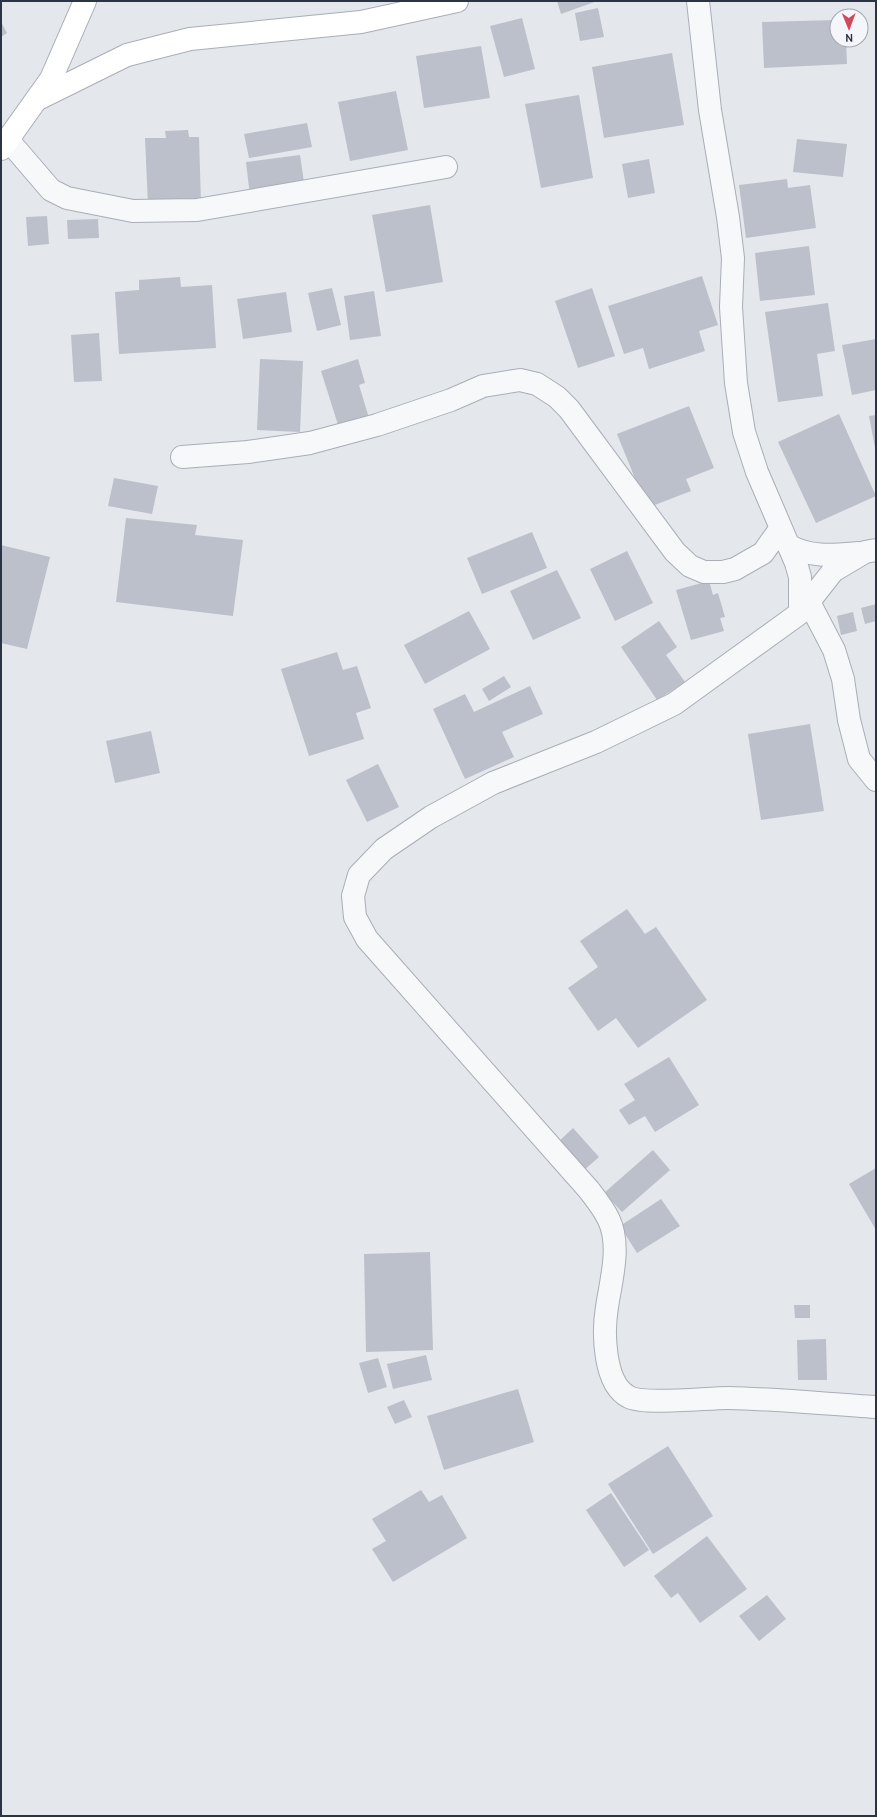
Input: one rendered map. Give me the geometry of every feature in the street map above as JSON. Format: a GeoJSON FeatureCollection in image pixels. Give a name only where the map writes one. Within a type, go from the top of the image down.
{"type":"FeatureCollection","features":[{"type":"Feature","properties":{"kind":"street"},"geometry":{"type":"LineString","coordinates":[[85,1],[51,79],[5,145],[51,190],[67,198],[133,211],[197,210],[446,167]]}},
{"type":"Feature","properties":{"kind":"street"},"geometry":{"type":"LineString","coordinates":[[36,100],[127,55],[190,39],[361,22],[457,1]]}},
{"type":"Feature","properties":{"kind":"street"},"geometry":{"type":"LineString","coordinates":[[698,1],[710,110],[728,217],[733,258],[731,307],[736,383],[744,432],[757,472],[800,577],[804,608],[834,650],[843,679],[849,720],[859,759],[876,780]]}},
{"type":"Feature","properties":{"kind":"street"},"geometry":{"type":"LineString","coordinates":[[182,457],[248,452],[310,444],[377,425],[451,400],[483,386],[520,380],[537,384],[557,397],[569,409],[675,552],[690,566],[704,572],[723,572],[735,569],[763,553],[784,537]]}},
{"type":"Feature","properties":{"kind":"street"},"geometry":{"type":"LineString","coordinates":[[784,537],[797,551],[815,554],[871,551]]}},
{"type":"Feature","properties":{"kind":"street"},"geometry":{"type":"LineString","coordinates":[[871,551],[833,571],[804,608],[775,633],[674,704],[596,742],[493,783],[431,817],[384,849],[359,875],[353,896],[355,917],[367,939],[589,1190],[609,1221],[614,1240],[606,1316],[606,1359],[618,1386],[628,1396],[643,1401],[728,1398],[876,1406]]}},
{"type":"Feature","properties":{"kind":"building"},"geometry":{"type":"Polygon","coordinates":[[[557,1],[597,1],[561,14],[557,1]]]}},
{"type":"Feature","properties":{"kind":"building"},"geometry":{"type":"Polygon","coordinates":[[[598,8],[604,37],[580,41],[575,13],[598,8]]]}},
{"type":"Feature","properties":{"kind":"building"},"geometry":{"type":"Polygon","coordinates":[[[522,18],[535,69],[504,77],[490,26],[522,18]]]}},
{"type":"Feature","properties":{"kind":"building"},"geometry":{"type":"Polygon","coordinates":[[[829,20],[829,48],[846,48],[847,64],[764,68],[762,22],[829,20]]]}},
{"type":"Feature","properties":{"kind":"building"},"geometry":{"type":"Polygon","coordinates":[[[1,22],[7,33],[1,37],[1,22]]]}},
{"type":"Feature","properties":{"kind":"building"},"geometry":{"type":"Polygon","coordinates":[[[481,46],[490,98],[424,108],[416,56],[481,46]]]}},
{"type":"Feature","properties":{"kind":"building"},"geometry":{"type":"Polygon","coordinates":[[[672,53],[684,125],[604,138],[592,67],[672,53]]]}},
{"type":"Feature","properties":{"kind":"building"},"geometry":{"type":"Polygon","coordinates":[[[396,91],[408,150],[350,161],[338,102],[396,91]]]}},
{"type":"Feature","properties":{"kind":"building"},"geometry":{"type":"Polygon","coordinates":[[[579,95],[593,178],[541,188],[525,104],[579,95]]]}},
{"type":"Feature","properties":{"kind":"building"},"geometry":{"type":"Polygon","coordinates":[[[307,123],[312,147],[249,158],[244,134],[307,123]]]}},
{"type":"Feature","properties":{"kind":"building"},"geometry":{"type":"Polygon","coordinates":[[[188,130],[189,137],[199,137],[201,204],[148,205],[145,138],[166,138],[165,131],[188,130]]]}},
{"type":"Feature","properties":{"kind":"building"},"geometry":{"type":"Polygon","coordinates":[[[797,139],[847,144],[843,177],[793,172],[797,139]]]}},
{"type":"Feature","properties":{"kind":"building"},"geometry":{"type":"Polygon","coordinates":[[[300,155],[305,189],[250,196],[246,162],[300,155]]]}},
{"type":"Feature","properties":{"kind":"building"},"geometry":{"type":"Polygon","coordinates":[[[649,159],[655,193],[628,198],[622,164],[649,159]]]}},
{"type":"Feature","properties":{"kind":"building"},"geometry":{"type":"Polygon","coordinates":[[[787,179],[788,188],[810,185],[816,228],[746,238],[739,185],[787,179]]]}},
{"type":"Feature","properties":{"kind":"building"},"geometry":{"type":"Polygon","coordinates":[[[430,205],[443,282],[386,292],[372,215],[430,205]]]}},
{"type":"Feature","properties":{"kind":"building"},"geometry":{"type":"Polygon","coordinates":[[[47,216],[49,244],[28,246],[26,217],[47,216]]]}},
{"type":"Feature","properties":{"kind":"building"},"geometry":{"type":"Polygon","coordinates":[[[98,219],[99,238],[68,239],[67,220],[98,219]]]}},
{"type":"Feature","properties":{"kind":"building"},"geometry":{"type":"Polygon","coordinates":[[[809,246],[815,295],[760,301],[755,253],[809,246]]]}},
{"type":"Feature","properties":{"kind":"building"},"geometry":{"type":"Polygon","coordinates":[[[702,276],[718,325],[699,331],[705,351],[649,369],[643,348],[624,354],[608,306],[702,276]]]}},
{"type":"Feature","properties":{"kind":"building"},"geometry":{"type":"Polygon","coordinates":[[[180,277],[181,287],[212,285],[216,348],[119,354],[115,292],[139,290],[139,280],[180,277]]]}},
{"type":"Feature","properties":{"kind":"building"},"geometry":{"type":"Polygon","coordinates":[[[332,288],[341,325],[317,331],[308,293],[332,288]]]}},
{"type":"Feature","properties":{"kind":"building"},"geometry":{"type":"Polygon","coordinates":[[[592,288],[615,356],[578,368],[555,301],[592,288]]]}},
{"type":"Feature","properties":{"kind":"building"},"geometry":{"type":"Polygon","coordinates":[[[374,291],[381,336],[350,340],[344,296],[374,291]]]}},
{"type":"Feature","properties":{"kind":"building"},"geometry":{"type":"Polygon","coordinates":[[[286,292],[292,332],[243,339],[237,299],[286,292]]]}},
{"type":"Feature","properties":{"kind":"building"},"geometry":{"type":"Polygon","coordinates":[[[828,303],[835,351],[817,354],[823,396],[778,402],[765,312],[828,303]]]}},
{"type":"Feature","properties":{"kind":"building"},"geometry":{"type":"Polygon","coordinates":[[[99,333],[102,381],[74,382],[71,335],[99,333]]]}},
{"type":"Feature","properties":{"kind":"building"},"geometry":{"type":"Polygon","coordinates":[[[876,339],[876,390],[852,395],[842,345],[876,339]]]}},
{"type":"Feature","properties":{"kind":"building"},"geometry":{"type":"Polygon","coordinates":[[[260,359],[303,361],[300,432],[257,430],[260,359]]]}},
{"type":"Feature","properties":{"kind":"building"},"geometry":{"type":"Polygon","coordinates":[[[358,359],[365,383],[359,385],[369,418],[339,428],[321,371],[358,359]]]}},
{"type":"Feature","properties":{"kind":"building"},"geometry":{"type":"Polygon","coordinates":[[[689,406],[714,468],[686,479],[691,491],[647,508],[617,434],[689,406]]]}},
{"type":"Feature","properties":{"kind":"building"},"geometry":{"type":"Polygon","coordinates":[[[839,414],[876,496],[816,523],[778,442],[839,414]]]}},
{"type":"Feature","properties":{"kind":"building"},"geometry":{"type":"Polygon","coordinates":[[[876,415],[876,448],[875,448],[869,416],[876,415]]]}},
{"type":"Feature","properties":{"kind":"building"},"geometry":{"type":"Polygon","coordinates":[[[114,478],[158,486],[152,514],[108,506],[114,478]]]}},
{"type":"Feature","properties":{"kind":"building"},"geometry":{"type":"Polygon","coordinates":[[[126,518],[197,525],[195,535],[243,540],[233,616],[116,602],[126,518]]]}},
{"type":"Feature","properties":{"kind":"building"},"geometry":{"type":"Polygon","coordinates":[[[532,532],[547,568],[482,594],[467,558],[532,532]]]}},
{"type":"Feature","properties":{"kind":"building"},"geometry":{"type":"Polygon","coordinates":[[[1,545],[50,557],[27,649],[1,643],[1,545]]]}},
{"type":"Feature","properties":{"kind":"building"},"geometry":{"type":"Polygon","coordinates":[[[627,551],[653,603],[615,621],[590,569],[627,551]]]}},
{"type":"Feature","properties":{"kind":"building"},"geometry":{"type":"Polygon","coordinates":[[[557,570],[581,618],[533,640],[510,591],[557,570]]]}},
{"type":"Feature","properties":{"kind":"building"},"geometry":{"type":"Polygon","coordinates":[[[709,581],[713,595],[718,593],[725,617],[720,618],[724,631],[691,640],[676,590],[709,581]]]}},
{"type":"Feature","properties":{"kind":"building"},"geometry":{"type":"Polygon","coordinates":[[[876,604],[876,621],[865,624],[861,608],[876,604]]]}},
{"type":"Feature","properties":{"kind":"building"},"geometry":{"type":"Polygon","coordinates":[[[469,611],[490,649],[425,684],[404,645],[469,611]]]}},
{"type":"Feature","properties":{"kind":"building"},"geometry":{"type":"Polygon","coordinates":[[[853,612],[857,631],[841,635],[837,616],[853,612]]]}},
{"type":"Feature","properties":{"kind":"building"},"geometry":{"type":"Polygon","coordinates":[[[659,621],[677,647],[666,655],[685,682],[657,700],[621,647],[659,621]]]}},
{"type":"Feature","properties":{"kind":"building"},"geometry":{"type":"Polygon","coordinates":[[[337,652],[343,670],[357,666],[371,708],[356,713],[364,739],[309,756],[281,669],[337,652]]]}},
{"type":"Feature","properties":{"kind":"building"},"geometry":{"type":"Polygon","coordinates":[[[504,676],[511,687],[489,701],[482,689],[504,676]]]}},
{"type":"Feature","properties":{"kind":"building"},"geometry":{"type":"Polygon","coordinates":[[[530,686],[543,714],[502,732],[514,757],[465,779],[433,709],[465,694],[474,712],[530,686]]]}},
{"type":"Feature","properties":{"kind":"building"},"geometry":{"type":"Polygon","coordinates":[[[810,724],[824,811],[761,820],[748,734],[810,724]]]}},
{"type":"Feature","properties":{"kind":"building"},"geometry":{"type":"Polygon","coordinates":[[[151,731],[160,773],[115,783],[106,741],[151,731]]]}},
{"type":"Feature","properties":{"kind":"building"},"geometry":{"type":"Polygon","coordinates":[[[378,764],[399,807],[367,822],[346,780],[378,764]]]}},
{"type":"Feature","properties":{"kind":"building"},"geometry":{"type":"Polygon","coordinates":[[[627,909],[645,934],[656,927],[707,1000],[638,1048],[616,1018],[598,1031],[568,988],[598,967],[580,941],[627,909]]]}},
{"type":"Feature","properties":{"kind":"building"},"geometry":{"type":"Polygon","coordinates":[[[669,1057],[699,1105],[655,1132],[645,1116],[629,1125],[619,1110],[635,1100],[624,1084],[669,1057]]]}},
{"type":"Feature","properties":{"kind":"building"},"geometry":{"type":"Polygon","coordinates":[[[573,1128],[599,1157],[582,1172],[556,1144],[573,1128]]]}},
{"type":"Feature","properties":{"kind":"building"},"geometry":{"type":"Polygon","coordinates":[[[653,1150],[670,1170],[622,1212],[604,1193],[653,1150]]]}},
{"type":"Feature","properties":{"kind":"building"},"geometry":{"type":"Polygon","coordinates":[[[876,1168],[876,1230],[849,1184],[876,1168]]]}},
{"type":"Feature","properties":{"kind":"building"},"geometry":{"type":"Polygon","coordinates":[[[661,1199],[680,1226],[637,1253],[620,1226],[661,1199]]]}},
{"type":"Feature","properties":{"kind":"building"},"geometry":{"type":"Polygon","coordinates":[[[430,1252],[433,1350],[366,1352],[364,1254],[430,1252]]]}},
{"type":"Feature","properties":{"kind":"building"},"geometry":{"type":"Polygon","coordinates":[[[794,1305],[810,1305],[810,1318],[795,1318],[794,1305]]]}},
{"type":"Feature","properties":{"kind":"building"},"geometry":{"type":"Polygon","coordinates":[[[826,1339],[827,1380],[798,1380],[797,1340],[826,1339]]]}},
{"type":"Feature","properties":{"kind":"building"},"geometry":{"type":"Polygon","coordinates":[[[426,1355],[432,1380],[393,1389],[387,1364],[426,1355]]]}},
{"type":"Feature","properties":{"kind":"building"},"geometry":{"type":"Polygon","coordinates":[[[378,1358],[387,1387],[368,1393],[359,1363],[378,1358]]]}},
{"type":"Feature","properties":{"kind":"building"},"geometry":{"type":"Polygon","coordinates":[[[518,1389],[534,1442],[444,1470],[427,1416],[518,1389]]]}},
{"type":"Feature","properties":{"kind":"building"},"geometry":{"type":"Polygon","coordinates":[[[404,1400],[412,1417],[395,1424],[387,1407],[404,1400]]]}},
{"type":"Feature","properties":{"kind":"building"},"geometry":{"type":"Polygon","coordinates":[[[668,1446],[713,1516],[653,1554],[608,1484],[668,1446]]]}},
{"type":"Feature","properties":{"kind":"building"},"geometry":{"type":"Polygon","coordinates":[[[421,1490],[429,1502],[442,1495],[467,1538],[393,1582],[372,1549],[386,1541],[372,1519],[421,1490]]]}},
{"type":"Feature","properties":{"kind":"building"},"geometry":{"type":"Polygon","coordinates":[[[611,1493],[649,1550],[624,1567],[586,1510],[611,1493]]]}},
{"type":"Feature","properties":{"kind":"building"},"geometry":{"type":"Polygon","coordinates":[[[707,1536],[747,1589],[700,1623],[678,1593],[671,1598],[654,1576],[707,1536]]]}},
{"type":"Feature","properties":{"kind":"building"},"geometry":{"type":"Polygon","coordinates":[[[767,1595],[786,1619],[759,1641],[739,1616],[767,1595]]]}}]}
